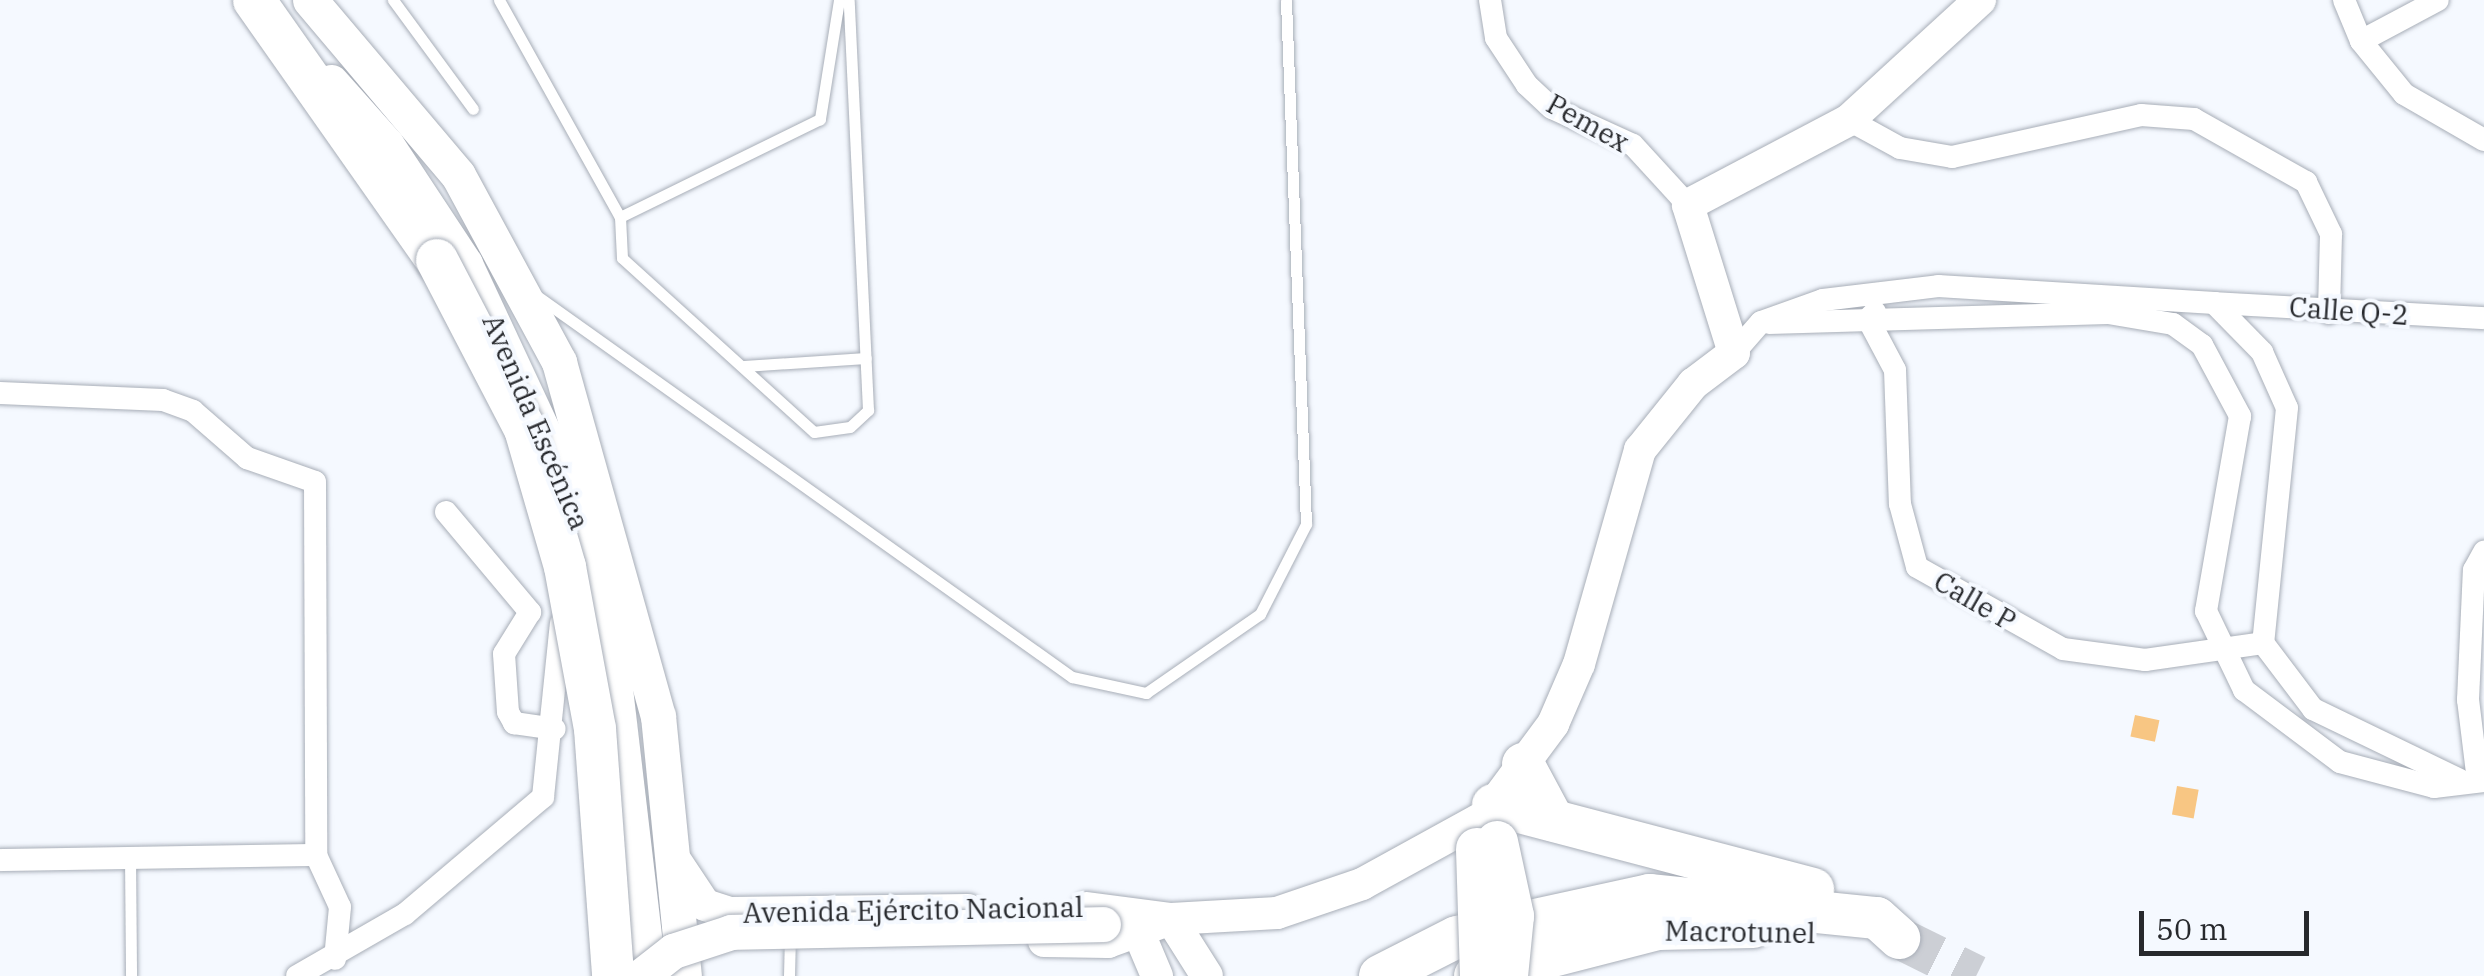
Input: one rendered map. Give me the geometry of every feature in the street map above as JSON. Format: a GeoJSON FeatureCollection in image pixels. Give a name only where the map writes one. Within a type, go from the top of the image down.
{"type":"FeatureCollection","features":[{"type":"Feature","properties":{"kind":"highway"},"geometry":{"type":"LineString","coordinates":[[257,0],[437,260],[525,429],[565,568],[600,764],[613,976]]}},
{"type":"Feature","properties":{"kind":"highway"},"geometry":{"type":"LineString","coordinates":[[1522,764],[1553,820]]}},
{"type":"Feature","properties":{"kind":"highway"},"geometry":{"type":"LineString","coordinates":[[1484,827],[1553,820],[1806,886],[1889,930]]}},
{"type":"Feature","properties":{"kind":"highway"},"geometry":{"type":"LineString","coordinates":[[1478,976],[1484,827]]}},
{"type":"Feature","properties":{"kind":"highway"},"geometry":{"type":"LineString","coordinates":[[1484,827],[1513,916],[1508,976]]}},
{"type":"Feature","properties":{"kind":"highway"},"geometry":{"type":"LineString","coordinates":[[1380,976],[1456,937],[1649,895],[1889,930]]}},
{"type":"Feature","properties":{"kind":"highway","name":"Macrotunel"},"geometry":{"type":"LineString","coordinates":[[1478,976],[1658,929],[1889,930]]}},
{"type":"Feature","properties":{"kind":"main road","name":"Avenida Escénica"},"geometry":{"type":"LineString","coordinates":[[257,0],[386,144],[445,234],[518,365],[560,468],[592,556],[612,663],[649,976]]}},
{"type":"Feature","properties":{"kind":"main road"},"geometry":{"type":"LineString","coordinates":[[310,0],[458,174],[520,286],[595,470],[658,716],[676,863],[684,976]]}},
{"type":"Feature","properties":{"kind":"main road"},"geometry":{"type":"LineString","coordinates":[[641,976],[673,951],[731,932],[1137,925]]}},
{"type":"Feature","properties":{"kind":"street","name":"Pemex"},"geometry":{"type":"LineString","coordinates":[[1490,0],[1496,38],[1527,85],[1552,108],[1633,146],[1688,206],[1734,353]]}},
{"type":"Feature","properties":{"kind":"street"},"geometry":{"type":"LineString","coordinates":[[1688,206],[1849,120],[1980,0]]}},
{"type":"Feature","properties":{"kind":"street"},"geometry":{"type":"LineString","coordinates":[[2344,0],[2361,40],[2404,94],[2484,140]]}},
{"type":"Feature","properties":{"kind":"street"},"geometry":{"type":"LineString","coordinates":[[2361,40],[2438,0]]}},
{"type":"Feature","properties":{"kind":"street"},"geometry":{"type":"LineString","coordinates":[[1849,120],[1900,148],[1952,157],[2141,115],[2194,119],[2306,182],[2330,234],[2329,313]]}},
{"type":"Feature","properties":{"kind":"street","name":"Avenida Ejército Nacional"},"geometry":{"type":"LineString","coordinates":[[676,863],[705,905],[789,926],[1108,942],[1137,925],[1278,913],[1362,884],[1484,827],[1579,664],[1640,450],[1693,384],[1734,353],[1761,322],[1823,300],[1893,291],[2048,287],[2214,304]]}},
{"type":"Feature","properties":{"kind":"street"},"geometry":{"type":"LineString","coordinates":[[1868,319],[1893,291]]}},
{"type":"Feature","properties":{"kind":"street"},"geometry":{"type":"LineString","coordinates":[[2214,304],[2262,352],[2286,408],[2262,643],[2313,709],[2474,780]]}},
{"type":"Feature","properties":{"kind":"street","name":"Calle Q-2"},"geometry":{"type":"LineString","coordinates":[[2214,304],[2329,313],[2484,318]]}},
{"type":"Feature","properties":{"kind":"street"},"geometry":{"type":"LineString","coordinates":[[1761,322],[2108,313],[2173,324],[2202,345],[2240,416],[2208,560],[2206,611],[2216,646],[2244,690],[2311,749],[2434,787],[2474,780]]}},
{"type":"Feature","properties":{"kind":"street","name":"Calle P"},"geometry":{"type":"LineString","coordinates":[[1868,319],[1895,370],[1900,504],[1917,567],[2063,649],[2145,660],[2216,646],[2262,643]]}},
{"type":"Feature","properties":{"kind":"street"},"geometry":{"type":"LineString","coordinates":[[0,393],[163,400],[193,411],[246,458],[315,482],[316,855],[340,908],[334,958]]}},
{"type":"Feature","properties":{"kind":"street"},"geometry":{"type":"LineString","coordinates":[[297,976],[334,958],[427,898],[544,798],[554,729],[562,567],[551,497],[560,468]]}},
{"type":"Feature","properties":{"kind":"street"},"geometry":{"type":"LineString","coordinates":[[446,512],[530,612],[504,654],[508,712],[514,723],[554,729]]}},
{"type":"Feature","properties":{"kind":"street"},"geometry":{"type":"LineString","coordinates":[[2474,780],[2468,700],[2474,570],[2484,552]]}},
{"type":"Feature","properties":{"kind":"street"},"geometry":{"type":"LineString","coordinates":[[0,860],[316,855]]}},
{"type":"Feature","properties":{"kind":"street"},"geometry":{"type":"LineString","coordinates":[[1137,925],[1202,961]]}},
{"type":"Feature","properties":{"kind":"street"},"geometry":{"type":"LineString","coordinates":[[1137,925],[1155,974]]}},
{"type":"Feature","properties":{"kind":"street","name":"Avenida Ejército Nacional"},"geometry":{"type":"LineString","coordinates":[[684,976],[718,947],[789,926]]}},
{"type":"Feature","properties":{"kind":"lane"},"geometry":{"type":"LineString","coordinates":[[393,0],[473,109]]}},
{"type":"Feature","properties":{"kind":"lane"},"geometry":{"type":"LineString","coordinates":[[499,0],[620,217],[622,258],[814,432],[850,426],[868,410],[849,0]]}},
{"type":"Feature","properties":{"kind":"lane"},"geometry":{"type":"LineString","coordinates":[[620,217],[820,119],[840,0]]}},
{"type":"Feature","properties":{"kind":"lane"},"geometry":{"type":"LineString","coordinates":[[520,286],[1072,676],[1146,693],[1260,614],[1306,524],[1286,0]]}},
{"type":"Feature","properties":{"kind":"lane"},"geometry":{"type":"LineString","coordinates":[[744,366],[866,358]]}},
{"type":"Feature","properties":{"kind":"lane"},"geometry":{"type":"LineString","coordinates":[[130,856],[131,976]]}},
{"type":"Feature","properties":{"kind":"lane"},"geometry":{"type":"LineString","coordinates":[[789,926],[789,976]]}},
{"type":"Feature","properties":{"kind":"building"},"geometry":{"type":"Polygon","coordinates":[[[2135,715],[2159,720],[2155,742],[2130,737],[2135,715]]]}},
{"type":"Feature","properties":{"kind":"building"},"geometry":{"type":"Polygon","coordinates":[[[2177,786],[2199,790],[2194,818],[2172,815],[2177,786]]]}},
{"type":"Feature","properties":{"kind":"tunnel"},"geometry":{"type":"LineString","coordinates":[[1899,938],[1976,976]]}}]}
